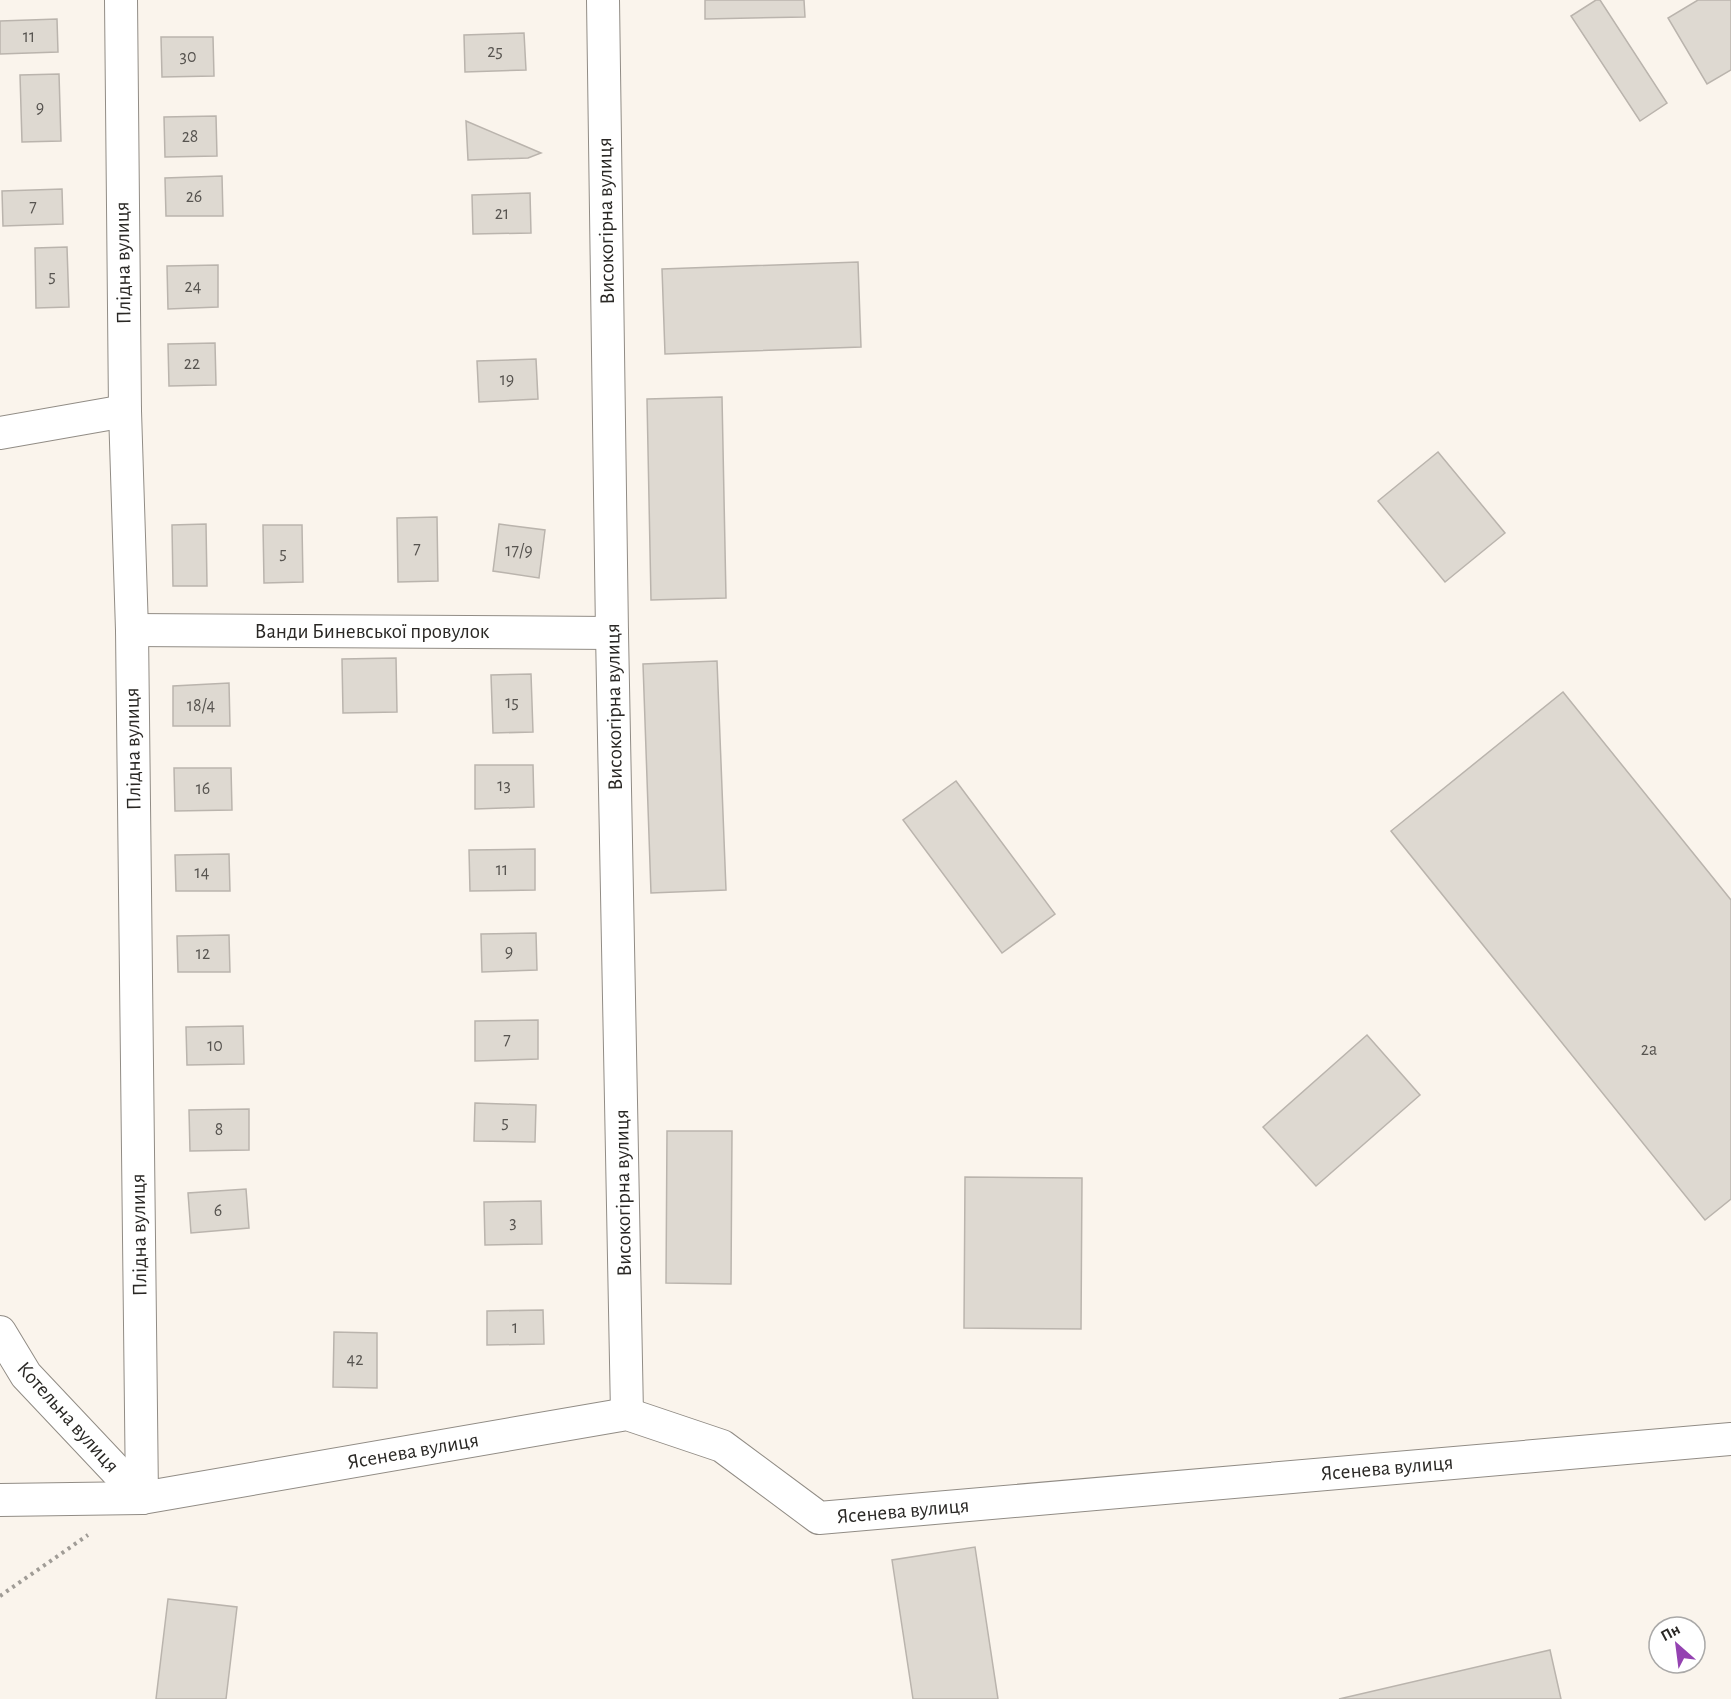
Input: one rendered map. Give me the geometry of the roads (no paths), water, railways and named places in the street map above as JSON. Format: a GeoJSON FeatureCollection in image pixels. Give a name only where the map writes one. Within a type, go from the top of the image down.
{"type":"FeatureCollection","features":[{"type":"Feature","properties":{"kind":"street","name":"Плідна вулиця"},"geometry":{"type":"LineString","coordinates":[[121,0],[125,411],[132,630],[142,1497]]}},
{"type":"Feature","properties":{"kind":"street","name":"Високогірна вулиця"},"geometry":{"type":"LineString","coordinates":[[603,0],[627,1414]]}},
{"type":"Feature","properties":{"kind":"street"},"geometry":{"type":"LineString","coordinates":[[0,433],[125,411]]}},
{"type":"Feature","properties":{"kind":"street","name":"Ванди Биневської провулок"},"geometry":{"type":"LineString","coordinates":[[132,630],[612,633]]}},
{"type":"Feature","properties":{"kind":"street","name":"Котельна вулиця"},"geometry":{"type":"LineString","coordinates":[[0,1332],[26,1375],[142,1497]]}},
{"type":"Feature","properties":{"kind":"street","name":"Ясенева вулиця"},"geometry":{"type":"LineString","coordinates":[[0,1500],[142,1497],[627,1414],[722,1446],[819,1518],[1731,1438]]}}]}
